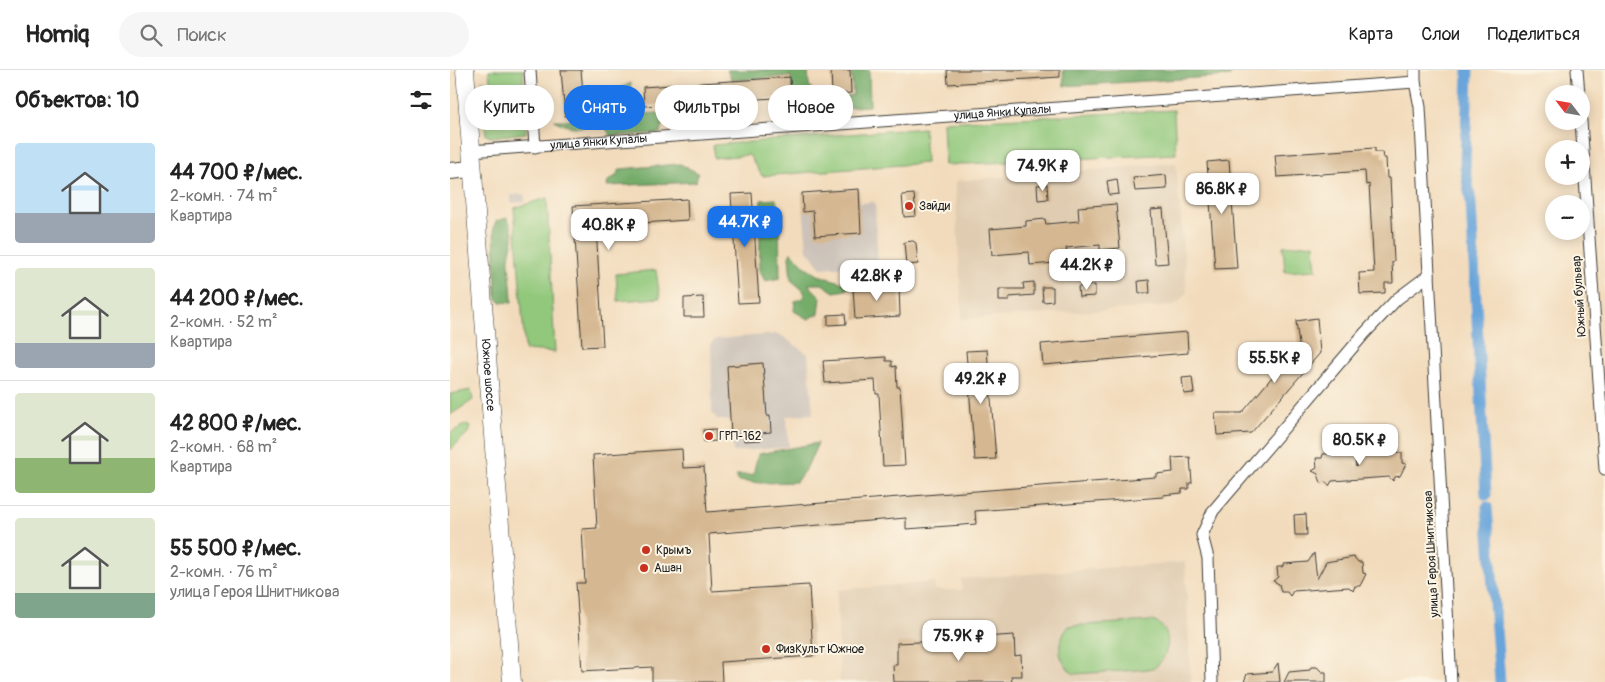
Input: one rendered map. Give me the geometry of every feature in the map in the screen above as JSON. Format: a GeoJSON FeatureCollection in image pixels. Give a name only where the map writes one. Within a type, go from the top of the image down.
{"type":"FeatureCollection","features":[{"type":"Feature","properties":{"kind":"main road","name":"Южное шоссе"},"geometry":{"type":"LineString","coordinates":[[464,70],[512,682]]}},
{"type":"Feature","properties":{"kind":"street"},"geometry":{"type":"LineString","coordinates":[[530,70],[535,147]]}},
{"type":"Feature","properties":{"kind":"street","name":"улица Героя Шнитникова"},"geometry":{"type":"LineString","coordinates":[[1415,70],[1415,82],[1420,107],[1451,682]]}},
{"type":"Feature","properties":{"kind":"street"},"geometry":{"type":"LineString","coordinates":[[1577,70],[1578,85]]}},
{"type":"Feature","properties":{"kind":"street","name":"улица Янки Купалы"},"geometry":{"type":"LineString","coordinates":[[470,151],[1415,82]]}},
{"type":"Feature","properties":{"kind":"street","name":"Южный бульвар"},"geometry":{"type":"LineString","coordinates":[[1582,130],[1605,469]]}},
{"type":"Feature","properties":{"kind":"street"},"geometry":{"type":"LineString","coordinates":[[450,171],[471,169]]}},
{"type":"Feature","properties":{"kind":"street"},"geometry":{"type":"LineString","coordinates":[[1212,682],[1208,558],[1202,535],[1213,511],[1364,334],[1402,294],[1429,275]]}},
{"type":"Feature","properties":{"kind":"shaded area"},"geometry":{"type":"Polygon","coordinates":[[[1176,163],[1187,293],[1174,306],[962,319],[955,181],[1176,163]]]}},
{"type":"Feature","properties":{"kind":"shaded area"},"geometry":{"type":"Polygon","coordinates":[[[859,189],[860,203],[875,202],[878,264],[821,268],[807,250],[802,193],[859,189]]]}},
{"type":"Feature","properties":{"kind":"shaded area"},"geometry":{"type":"Polygon","coordinates":[[[524,194],[525,202],[511,203],[511,195],[524,194]]]}},
{"type":"Feature","properties":{"kind":"shaded area"},"geometry":{"type":"Polygon","coordinates":[[[779,334],[808,354],[813,414],[786,416],[789,447],[733,452],[730,420],[718,420],[712,413],[711,343],[716,339],[779,334]]]}},
{"type":"Feature","properties":{"kind":"shaded area"},"geometry":{"type":"Polygon","coordinates":[[[1185,562],[1191,682],[840,682],[837,590],[934,582],[935,590],[962,590],[961,579],[1185,562]]]}},
{"type":"Feature","properties":{"kind":"green space"},"geometry":{"type":"Polygon","coordinates":[[[489,70],[523,70],[524,85],[482,85],[482,81],[490,82],[489,70]]]}},
{"type":"Feature","properties":{"kind":"green space"},"geometry":{"type":"Polygon","coordinates":[[[727,70],[808,70],[809,85],[792,85],[791,76],[732,80],[727,70]]]}},
{"type":"Feature","properties":{"kind":"green space"},"geometry":{"type":"Polygon","coordinates":[[[851,70],[869,70],[870,106],[853,107],[851,70]]]}},
{"type":"Feature","properties":{"kind":"green space"},"geometry":{"type":"Polygon","coordinates":[[[1063,70],[1232,70],[1230,76],[1064,86],[1063,70]]]}},
{"type":"Feature","properties":{"kind":"green space"},"geometry":{"type":"Polygon","coordinates":[[[1174,110],[1176,154],[945,165],[943,122],[1174,110]]]}},
{"type":"Feature","properties":{"kind":"green space"},"geometry":{"type":"Polygon","coordinates":[[[655,113],[655,130],[661,130],[660,133],[611,136],[607,130],[645,130],[645,114],[655,113]]]}},
{"type":"Feature","properties":{"kind":"green space"},"geometry":{"type":"Polygon","coordinates":[[[554,120],[564,120],[564,124],[560,123],[554,120]]]}},
{"type":"Feature","properties":{"kind":"green space"},"geometry":{"type":"Polygon","coordinates":[[[924,128],[926,163],[762,176],[749,155],[714,158],[713,145],[924,128]]]}},
{"type":"Feature","properties":{"kind":"green space"},"geometry":{"type":"Polygon","coordinates":[[[486,130],[526,130],[526,133],[490,137],[486,135],[486,130]]]}},
{"type":"Feature","properties":{"kind":"green space"},"geometry":{"type":"Polygon","coordinates":[[[680,164],[698,173],[696,182],[607,186],[608,181],[616,176],[620,169],[680,164]]]}},
{"type":"Feature","properties":{"kind":"green space"},"geometry":{"type":"Polygon","coordinates":[[[547,198],[555,352],[525,350],[514,208],[547,198]]]}},
{"type":"Feature","properties":{"kind":"green space"},"geometry":{"type":"Polygon","coordinates":[[[776,199],[779,210],[780,278],[765,281],[759,270],[761,200],[776,199]]]}},
{"type":"Feature","properties":{"kind":"green space"},"geometry":{"type":"Polygon","coordinates":[[[507,218],[513,232],[509,257],[512,303],[500,302],[496,297],[494,226],[496,221],[507,218]]]}},
{"type":"Feature","properties":{"kind":"green space"},"geometry":{"type":"Polygon","coordinates":[[[1314,244],[1316,270],[1285,272],[1283,246],[1314,244]]]}},
{"type":"Feature","properties":{"kind":"green space"},"geometry":{"type":"Polygon","coordinates":[[[791,252],[806,267],[818,275],[850,285],[846,290],[834,292],[822,284],[808,284],[821,297],[819,314],[808,319],[794,311],[795,301],[803,298],[804,291],[791,280],[789,256],[791,252]]]}},
{"type":"Feature","properties":{"kind":"green space"},"geometry":{"type":"Polygon","coordinates":[[[656,270],[660,298],[618,301],[616,274],[656,270]]]}},
{"type":"Feature","properties":{"kind":"green space"},"geometry":{"type":"Polygon","coordinates":[[[471,390],[473,400],[450,415],[450,394],[471,390]]]}},
{"type":"Feature","properties":{"kind":"green space"},"geometry":{"type":"Polygon","coordinates":[[[466,424],[470,427],[468,433],[450,450],[450,433],[466,424]]]}},
{"type":"Feature","properties":{"kind":"green space"},"geometry":{"type":"Polygon","coordinates":[[[818,443],[807,467],[796,482],[762,483],[737,481],[737,475],[753,475],[758,454],[818,443]]]}},
{"type":"Feature","properties":{"kind":"green space"},"geometry":{"type":"Polygon","coordinates":[[[1152,621],[1165,630],[1168,644],[1163,658],[1153,669],[1074,674],[1068,669],[1061,658],[1061,639],[1069,626],[1152,621]]]}},
{"type":"Feature","properties":{"kind":"building"},"geometry":{"type":"Polygon","coordinates":[[[561,70],[581,70],[582,85],[564,85],[564,104],[561,70]]]}},
{"type":"Feature","properties":{"kind":"building"},"geometry":{"type":"Polygon","coordinates":[[[831,70],[850,70],[851,85],[832,85],[831,70]]]}},
{"type":"Feature","properties":{"kind":"building"},"geometry":{"type":"Polygon","coordinates":[[[947,70],[1060,70],[1060,77],[948,84],[947,70]]]}},
{"type":"Feature","properties":{"kind":"building"},"geometry":{"type":"Polygon","coordinates":[[[790,77],[790,85],[768,85],[768,98],[758,99],[758,85],[672,85],[790,77]]]}},
{"type":"Feature","properties":{"kind":"building"},"geometry":{"type":"Polygon","coordinates":[[[655,86],[655,105],[645,106],[645,87],[655,86]]]}},
{"type":"Feature","properties":{"kind":"building"},"geometry":{"type":"Polygon","coordinates":[[[1375,148],[1375,152],[1382,152],[1383,158],[1386,158],[1387,178],[1390,178],[1394,261],[1392,262],[1393,283],[1385,283],[1385,293],[1360,294],[1359,273],[1374,272],[1369,184],[1366,185],[1365,171],[1277,177],[1275,155],[1375,148]]]}},
{"type":"Feature","properties":{"kind":"building"},"geometry":{"type":"Polygon","coordinates":[[[1229,160],[1237,268],[1215,269],[1207,162],[1229,160]]]}},
{"type":"Feature","properties":{"kind":"building"},"geometry":{"type":"Polygon","coordinates":[[[1166,175],[1167,189],[1135,191],[1133,178],[1166,175]]]}},
{"type":"Feature","properties":{"kind":"building"},"geometry":{"type":"Polygon","coordinates":[[[1117,179],[1119,194],[1109,195],[1107,181],[1117,179]]]}},
{"type":"Feature","properties":{"kind":"building"},"geometry":{"type":"Polygon","coordinates":[[[1047,184],[1048,199],[1038,200],[1037,185],[1047,184]]]}},
{"type":"Feature","properties":{"kind":"building"},"geometry":{"type":"Polygon","coordinates":[[[859,189],[861,233],[815,236],[813,211],[803,212],[802,193],[859,189]]]}},
{"type":"Feature","properties":{"kind":"building"},"geometry":{"type":"Polygon","coordinates":[[[752,193],[759,302],[738,303],[731,194],[752,193]]]}},
{"type":"Feature","properties":{"kind":"building","name":"Зайди"},"geometry":{"type":"Polygon","coordinates":[[[914,194],[916,216],[904,217],[902,195],[914,194]]]}},
{"type":"Feature","properties":{"kind":"building"},"geometry":{"type":"Polygon","coordinates":[[[687,199],[688,220],[596,226],[603,346],[582,347],[573,206],[687,199]]]}},
{"type":"Feature","properties":{"kind":"building"},"geometry":{"type":"Polygon","coordinates":[[[1116,204],[1120,248],[1100,250],[1100,245],[1066,248],[1068,262],[1030,265],[1029,252],[992,255],[990,229],[1026,226],[1026,221],[1045,219],[1046,224],[1079,221],[1078,207],[1116,204]]]}},
{"type":"Feature","properties":{"kind":"building"},"geometry":{"type":"Polygon","coordinates":[[[1163,209],[1168,263],[1155,264],[1151,210],[1163,209]]]}},
{"type":"Feature","properties":{"kind":"building"},"geometry":{"type":"Polygon","coordinates":[[[913,241],[916,243],[918,264],[906,265],[904,242],[913,241]]]}},
{"type":"Feature","properties":{"kind":"building"},"geometry":{"type":"Polygon","coordinates":[[[1149,280],[1150,293],[1139,293],[1138,281],[1149,280]]]}},
{"type":"Feature","properties":{"kind":"building"},"geometry":{"type":"Polygon","coordinates":[[[1034,282],[1034,295],[1009,297],[1009,301],[999,301],[999,289],[1024,289],[1023,283],[1034,282]]]}},
{"type":"Feature","properties":{"kind":"building"},"geometry":{"type":"Polygon","coordinates":[[[899,285],[900,316],[855,319],[853,288],[899,285]]]}},
{"type":"Feature","properties":{"kind":"building"},"geometry":{"type":"Polygon","coordinates":[[[1095,285],[1095,296],[1079,297],[1078,287],[1095,285]]]}},
{"type":"Feature","properties":{"kind":"building"},"geometry":{"type":"Polygon","coordinates":[[[1042,287],[1053,287],[1053,301],[1043,302],[1042,287]]]}},
{"type":"Feature","properties":{"kind":"building"},"geometry":{"type":"Polygon","coordinates":[[[703,297],[704,317],[684,317],[684,298],[703,297]]]}},
{"type":"Feature","properties":{"kind":"building"},"geometry":{"type":"Polygon","coordinates":[[[845,314],[846,324],[828,325],[828,315],[845,314]]]}},
{"type":"Feature","properties":{"kind":"building"},"geometry":{"type":"Polygon","coordinates":[[[1317,318],[1320,353],[1251,433],[1217,435],[1215,413],[1242,413],[1299,345],[1296,321],[1317,318]]]}},
{"type":"Feature","properties":{"kind":"building"},"geometry":{"type":"Polygon","coordinates":[[[1187,332],[1188,353],[1043,365],[1041,344],[1187,332]]]}},
{"type":"Feature","properties":{"kind":"building"},"geometry":{"type":"Polygon","coordinates":[[[987,350],[996,459],[975,460],[966,351],[987,350]]]}},
{"type":"Feature","properties":{"kind":"building"},"geometry":{"type":"Polygon","coordinates":[[[886,357],[886,361],[892,361],[892,367],[896,366],[897,387],[900,387],[905,465],[883,466],[879,394],[876,394],[875,380],[825,383],[823,361],[886,357]]]}},
{"type":"Feature","properties":{"kind":"building"},"geometry":{"type":"Polygon","coordinates":[[[763,363],[767,416],[770,416],[771,432],[761,433],[761,440],[744,441],[743,434],[731,435],[727,366],[763,363]]]}},
{"type":"Feature","properties":{"kind":"building"},"geometry":{"type":"Polygon","coordinates":[[[1192,377],[1194,393],[1184,394],[1182,378],[1192,377]]]}},
{"type":"Feature","properties":{"kind":"building","name":"ГРП-162"},"geometry":{"type":"Polygon","coordinates":[[[715,429],[716,441],[704,442],[703,430],[715,429]]]}},
{"type":"Feature","properties":{"kind":"building"},"geometry":{"type":"Polygon","coordinates":[[[1353,443],[1356,467],[1365,452],[1394,448],[1398,453],[1402,453],[1402,463],[1406,464],[1400,476],[1395,477],[1393,481],[1389,477],[1332,481],[1329,486],[1326,482],[1321,483],[1318,474],[1312,471],[1317,468],[1316,458],[1322,458],[1323,454],[1348,452],[1353,443]]]}},
{"type":"Feature","properties":{"kind":"building","name":"Крымъ"},"geometry":{"type":"Polygon","coordinates":[[[682,449],[683,468],[704,467],[707,512],[1156,477],[1156,474],[1173,472],[1172,458],[1190,457],[1192,483],[1189,483],[1189,489],[1182,489],[1182,493],[1163,495],[1163,497],[975,511],[976,524],[906,529],[906,518],[709,534],[712,591],[809,585],[813,656],[721,662],[722,682],[652,682],[652,667],[582,671],[576,583],[585,583],[582,529],[597,528],[593,455],[682,449]]]}},
{"type":"Feature","properties":{"kind":"building"},"geometry":{"type":"Polygon","coordinates":[[[1306,514],[1307,535],[1295,535],[1294,515],[1306,514]]]}},
{"type":"Feature","properties":{"kind":"building"},"geometry":{"type":"Polygon","coordinates":[[[1314,553],[1317,579],[1326,562],[1354,557],[1358,562],[1362,562],[1363,573],[1366,574],[1360,586],[1355,586],[1353,591],[1349,587],[1293,591],[1290,596],[1287,592],[1281,592],[1279,584],[1273,581],[1278,577],[1277,567],[1282,567],[1284,564],[1308,562],[1314,553]]]}},
{"type":"Feature","properties":{"kind":"building"},"geometry":{"type":"Polygon","coordinates":[[[1014,635],[1015,656],[1021,655],[1022,676],[1011,676],[1012,682],[894,682],[893,665],[897,665],[897,643],[941,641],[942,648],[969,647],[969,638],[1014,635]]]}},
{"type":"Feature","properties":{"kind":"building"},"geometry":{"type":"Polygon","coordinates":[[[1278,663],[1280,682],[1244,682],[1247,674],[1272,672],[1278,663]]]}},
{"type":"Feature","properties":{"kind":"building"},"geometry":{"type":"Polygon","coordinates":[[[1311,667],[1317,667],[1322,672],[1326,672],[1326,682],[1284,682],[1289,672],[1310,670],[1311,667]]]}},
{"type":"Feature","properties":{"kind":"waterway"},"geometry":{"type":"LineString","coordinates":[[1468,70],[1465,166],[1471,203],[1486,495]]}},
{"type":"Feature","properties":{"kind":"waterway"},"geometry":{"type":"LineString","coordinates":[[1487,507],[1500,682]]}},
{"type":"Feature","properties":{"kind":"place","name":"Зайди"},"geometry":{"type":"Point","coordinates":[909,206]}},
{"type":"Feature","properties":{"kind":"place","name":"ГРП-162"},"geometry":{"type":"Point","coordinates":[709,436]}},
{"type":"Feature","properties":{"kind":"place","name":"Крымъ"},"geometry":{"type":"Point","coordinates":[646,550]}},
{"type":"Feature","properties":{"kind":"place","name":"Ашан"},"geometry":{"type":"Point","coordinates":[644,568]}},
{"type":"Feature","properties":{"kind":"place","name":"ФизКульт Южное"},"geometry":{"type":"Point","coordinates":[766,649]}}]}
